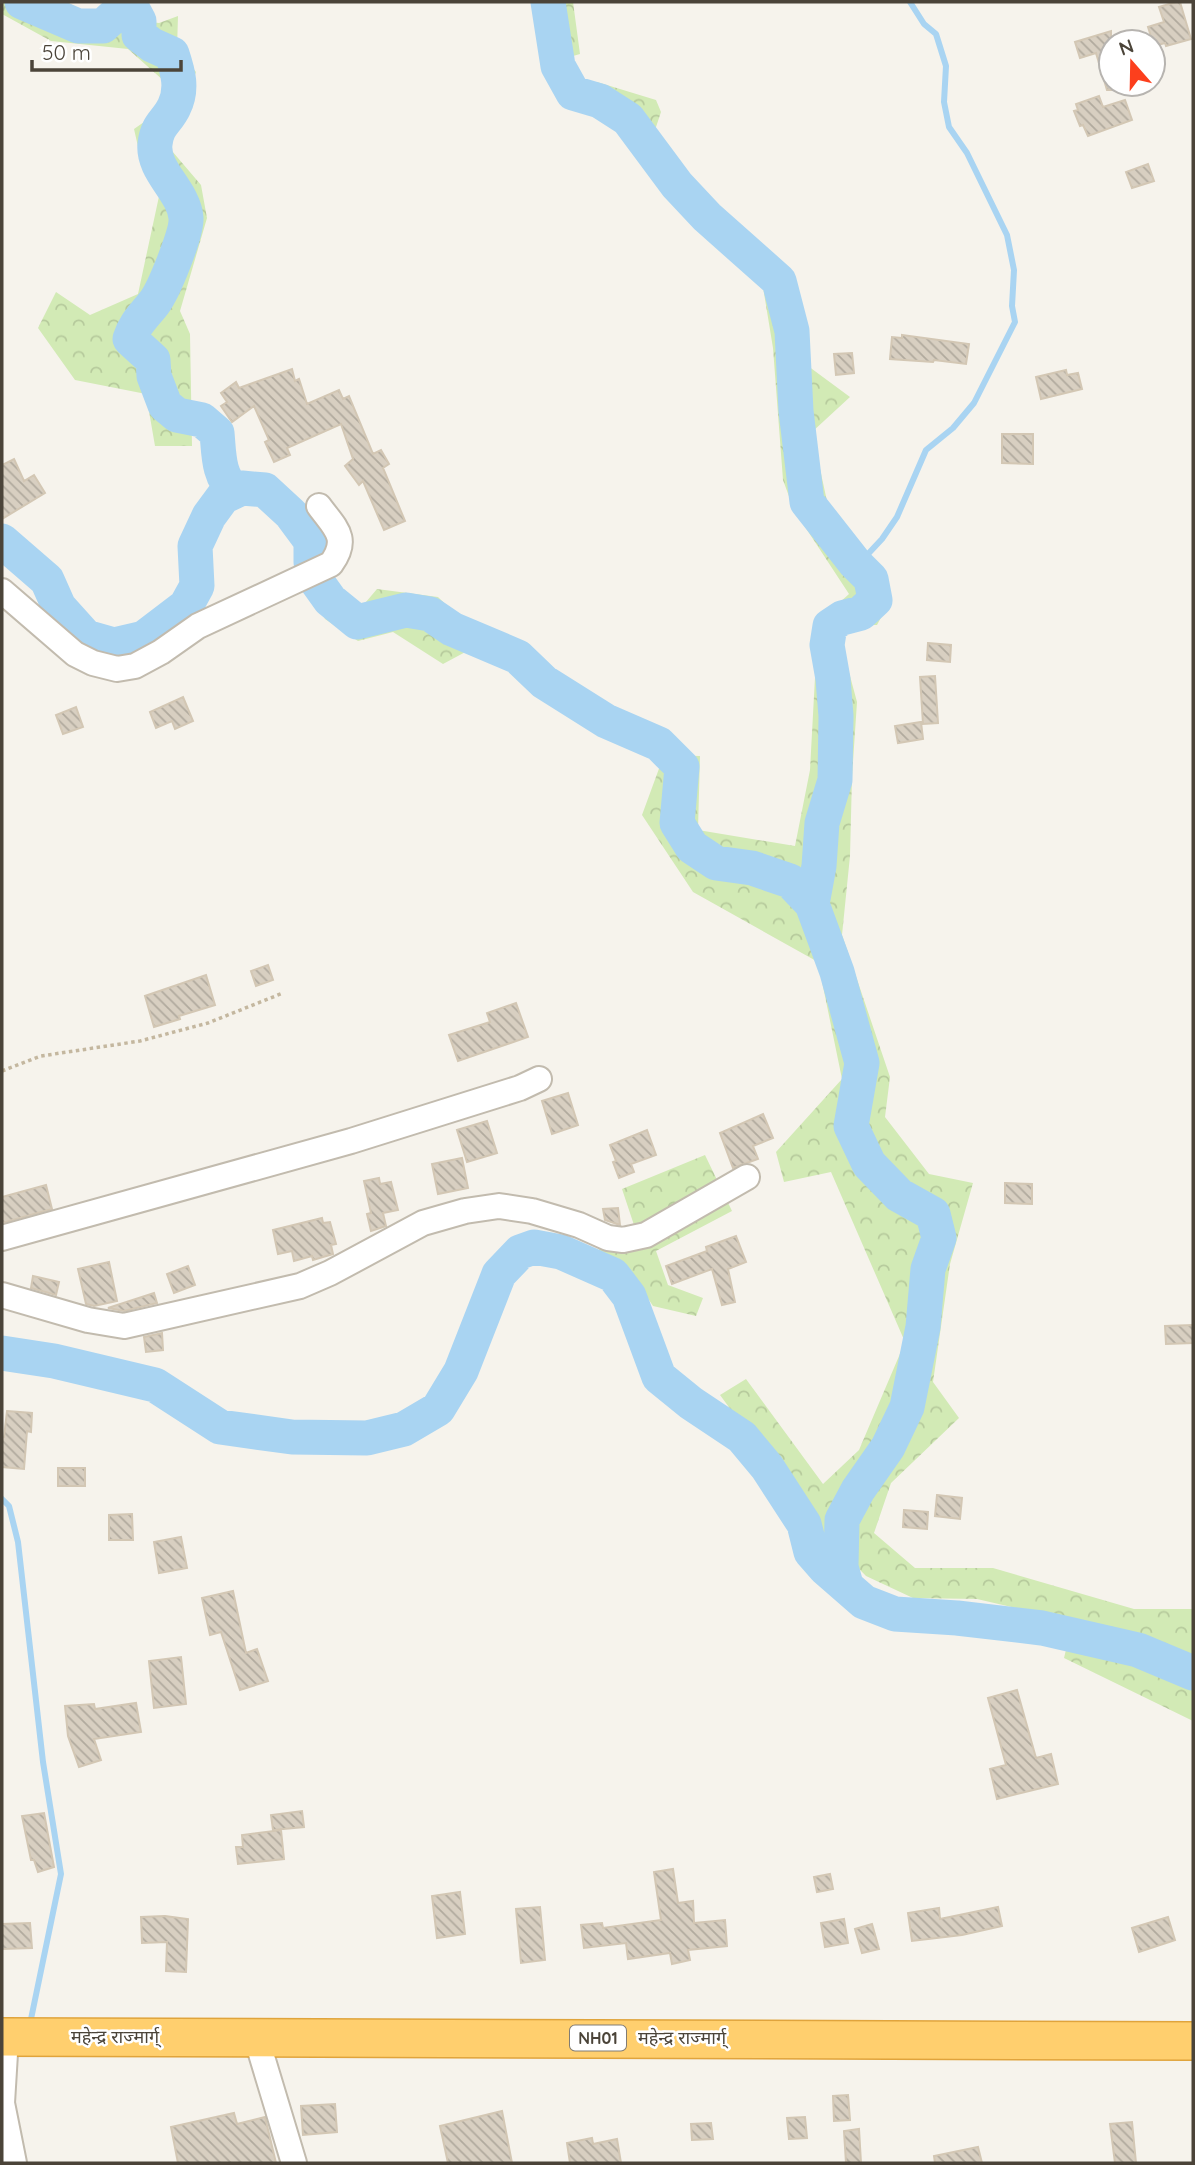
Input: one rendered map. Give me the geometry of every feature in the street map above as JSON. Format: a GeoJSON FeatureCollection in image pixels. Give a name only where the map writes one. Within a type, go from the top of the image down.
{"type":"FeatureCollection","features":[{"type":"Feature","properties":{"kind":"highway","name":"महेन्द्र राज्मार्ग्"},"geometry":{"type":"LineString","coordinates":[[4,2037],[1193,2041]]}},
{"type":"Feature","properties":{"kind":"street"},"geometry":{"type":"LineString","coordinates":[[2,591],[75,654],[93,663],[117,669],[135,666],[161,652],[198,626],[327,566],[340,551],[341,535],[319,506]]}},
{"type":"Feature","properties":{"kind":"street"},"geometry":{"type":"LineString","coordinates":[[2,1238],[351,1141],[520,1088],[538,1079]]}},
{"type":"Feature","properties":{"kind":"street"},"geometry":{"type":"LineString","coordinates":[[2,1295],[88,1320],[124,1326],[300,1286],[330,1273],[423,1223],[465,1211],[499,1206],[533,1211],[579,1225],[608,1238],[623,1240],[646,1235],[747,1177]]}},
{"type":"Feature","properties":{"kind":"street"},"geometry":{"type":"LineString","coordinates":[[4,2037],[2,2103],[14,2163]]}},
{"type":"Feature","properties":{"kind":"street"},"geometry":{"type":"LineString","coordinates":[[256,2037],[294,2163]]}},
{"type":"Feature","properties":{"kind":"path"},"geometry":{"type":"LineString","coordinates":[[2,1070],[41,1056],[140,1041],[208,1023],[283,993]]}},
{"type":"Feature","properties":{"kind":"green space"},"geometry":{"type":"Polygon","coordinates":[[[2,2],[67,2],[89,15],[159,23],[178,16],[177,49],[196,72],[171,136],[172,151],[201,185],[207,218],[180,311],[190,334],[192,446],[155,446],[146,394],[75,380],[38,328],[56,292],[90,315],[138,294],[161,187],[139,151],[134,129],[164,108],[164,81],[128,49],[51,41],[2,14],[2,2]]]}},
{"type":"Feature","properties":{"kind":"green space"},"geometry":{"type":"Polygon","coordinates":[[[538,2],[573,2],[580,54],[552,62],[542,34],[538,2]]]}},
{"type":"Feature","properties":{"kind":"green space"},"geometry":{"type":"Polygon","coordinates":[[[597,82],[656,100],[661,112],[653,136],[639,143],[624,124],[605,121],[563,91],[597,82]]]}},
{"type":"Feature","properties":{"kind":"green space"},"geometry":{"type":"Polygon","coordinates":[[[746,231],[789,280],[809,338],[808,366],[850,397],[812,432],[830,515],[890,601],[877,625],[845,625],[843,650],[857,702],[850,856],[842,935],[890,1077],[885,1117],[929,1174],[973,1183],[950,1264],[933,1382],[959,1418],[891,1483],[874,1533],[915,1568],[993,1568],[1134,1609],[1193,1609],[1193,1721],[1064,1658],[1073,1621],[977,1599],[913,1598],[866,1576],[815,1524],[720,1395],[746,1379],[823,1484],[859,1450],[905,1342],[831,1172],[784,1182],[776,1152],[842,1079],[818,962],[693,892],[642,815],[664,755],[700,756],[698,830],[795,846],[810,770],[818,622],[849,594],[794,510],[783,480],[773,348],[762,281],[734,248],[746,231]]]}},
{"type":"Feature","properties":{"kind":"green space"},"geometry":{"type":"Polygon","coordinates":[[[332,577],[360,609],[377,589],[438,597],[484,642],[443,664],[393,632],[358,641],[325,619],[312,591],[332,577]]]}},
{"type":"Feature","properties":{"kind":"green space"},"geometry":{"type":"Polygon","coordinates":[[[705,1155],[732,1211],[656,1251],[668,1285],[703,1298],[696,1316],[653,1306],[630,1271],[596,1257],[602,1242],[634,1225],[622,1189],[705,1155]]]}},
{"type":"Feature","properties":{"kind":"building"},"geometry":{"type":"Polygon","coordinates":[[[1180,2],[1191,39],[1167,46],[1167,28],[1148,28],[1164,22],[1159,7],[1180,2]]]}},
{"type":"Feature","properties":{"kind":"building"},"geometry":{"type":"Polygon","coordinates":[[[1097,35],[1097,56],[1096,53],[1080,58],[1075,42],[1097,35]]]}},
{"type":"Feature","properties":{"kind":"building"},"geometry":{"type":"Polygon","coordinates":[[[1097,97],[1103,107],[1125,100],[1132,120],[1088,136],[1074,111],[1078,110],[1076,104],[1097,97]]]}},
{"type":"Feature","properties":{"kind":"building"},"geometry":{"type":"Polygon","coordinates":[[[1148,164],[1154,181],[1132,188],[1126,172],[1148,164]]]}},
{"type":"Feature","properties":{"kind":"building"},"geometry":{"type":"Polygon","coordinates":[[[902,335],[969,344],[966,364],[890,359],[892,337],[902,338],[902,335]]]}},
{"type":"Feature","properties":{"kind":"building"},"geometry":{"type":"Polygon","coordinates":[[[852,353],[854,373],[836,375],[834,354],[852,353]]]}},
{"type":"Feature","properties":{"kind":"building"},"geometry":{"type":"Polygon","coordinates":[[[292,369],[295,381],[299,379],[307,404],[339,390],[343,399],[349,396],[373,454],[381,450],[389,464],[383,468],[405,521],[384,530],[363,481],[359,485],[345,466],[353,459],[341,424],[287,448],[290,455],[274,462],[265,442],[269,440],[254,406],[232,422],[221,406],[227,402],[221,393],[236,382],[239,388],[292,369]]]}},
{"type":"Feature","properties":{"kind":"building"},"geometry":{"type":"Polygon","coordinates":[[[1066,370],[1067,375],[1078,373],[1082,389],[1041,399],[1036,377],[1066,370]]]}},
{"type":"Feature","properties":{"kind":"building"},"geometry":{"type":"Polygon","coordinates":[[[1002,434],[1033,434],[1033,464],[1002,463],[1002,434]]]}},
{"type":"Feature","properties":{"kind":"building"},"geometry":{"type":"Polygon","coordinates":[[[14,459],[24,481],[34,475],[45,493],[2,519],[2,465],[14,459]]]}},
{"type":"Feature","properties":{"kind":"building"},"geometry":{"type":"Polygon","coordinates":[[[928,643],[951,645],[950,662],[927,660],[928,643]]]}},
{"type":"Feature","properties":{"kind":"building"},"geometry":{"type":"Polygon","coordinates":[[[935,676],[938,723],[923,724],[920,677],[935,676]]]}},
{"type":"Feature","properties":{"kind":"building"},"geometry":{"type":"Polygon","coordinates":[[[183,697],[193,721],[175,729],[172,721],[156,728],[150,712],[183,697]]]}},
{"type":"Feature","properties":{"kind":"building"},"geometry":{"type":"Polygon","coordinates":[[[76,707],[83,727],[63,734],[56,715],[76,707]]]}},
{"type":"Feature","properties":{"kind":"building"},"geometry":{"type":"Polygon","coordinates":[[[921,722],[923,739],[898,743],[895,726],[921,722]]]}},
{"type":"Feature","properties":{"kind":"building"},"geometry":{"type":"Polygon","coordinates":[[[268,965],[273,980],[256,986],[251,971],[268,965]]]}},
{"type":"Feature","properties":{"kind":"building"},"geometry":{"type":"Polygon","coordinates":[[[206,975],[215,1005],[154,1027],[145,996],[206,975]]]}},
{"type":"Feature","properties":{"kind":"building"},"geometry":{"type":"Polygon","coordinates":[[[516,1003],[528,1037],[458,1061],[449,1035],[490,1022],[487,1013],[516,1003]]]}},
{"type":"Feature","properties":{"kind":"building"},"geometry":{"type":"Polygon","coordinates":[[[568,1093],[578,1125],[552,1134],[542,1101],[568,1093]]]}},
{"type":"Feature","properties":{"kind":"building"},"geometry":{"type":"Polygon","coordinates":[[[763,1114],[773,1138],[753,1146],[758,1159],[733,1168],[720,1133],[763,1114]]]}},
{"type":"Feature","properties":{"kind":"building"},"geometry":{"type":"Polygon","coordinates":[[[487,1121],[497,1153],[467,1162],[457,1130],[487,1121]]]}},
{"type":"Feature","properties":{"kind":"building"},"geometry":{"type":"Polygon","coordinates":[[[647,1130],[656,1155],[631,1164],[634,1172],[619,1178],[610,1145],[647,1130]]]}},
{"type":"Feature","properties":{"kind":"building"},"geometry":{"type":"Polygon","coordinates":[[[462,1158],[468,1188],[438,1194],[432,1164],[462,1158]]]}},
{"type":"Feature","properties":{"kind":"building"},"geometry":{"type":"Polygon","coordinates":[[[379,1178],[380,1184],[391,1182],[398,1210],[383,1213],[386,1226],[371,1231],[367,1214],[371,1213],[364,1181],[379,1178]]]}},
{"type":"Feature","properties":{"kind":"building"},"geometry":{"type":"Polygon","coordinates":[[[1005,1183],[1032,1184],[1032,1204],[1005,1203],[1005,1183]]]}},
{"type":"Feature","properties":{"kind":"building"},"geometry":{"type":"Polygon","coordinates":[[[46,1185],[52,1209],[2,1223],[2,1197],[46,1185]]]}},
{"type":"Feature","properties":{"kind":"building"},"geometry":{"type":"Polygon","coordinates":[[[618,1208],[620,1225],[605,1220],[603,1209],[618,1208]]]}},
{"type":"Feature","properties":{"kind":"building"},"geometry":{"type":"Polygon","coordinates":[[[322,1218],[323,1223],[330,1222],[336,1244],[331,1245],[333,1254],[313,1260],[312,1256],[294,1261],[292,1251],[278,1254],[273,1230],[322,1218]]]}},
{"type":"Feature","properties":{"kind":"building"},"geometry":{"type":"Polygon","coordinates":[[[736,1236],[746,1262],[728,1269],[735,1302],[722,1305],[712,1269],[672,1284],[666,1266],[707,1251],[706,1247],[736,1236]]]}},
{"type":"Feature","properties":{"kind":"building"},"geometry":{"type":"Polygon","coordinates":[[[109,1262],[117,1301],[94,1306],[86,1304],[78,1269],[109,1262]]]}},
{"type":"Feature","properties":{"kind":"building"},"geometry":{"type":"Polygon","coordinates":[[[188,1266],[195,1285],[174,1293],[167,1274],[188,1266]]]}},
{"type":"Feature","properties":{"kind":"building"},"geometry":{"type":"Polygon","coordinates":[[[33,1276],[59,1282],[56,1295],[31,1288],[33,1276]]]}},
{"type":"Feature","properties":{"kind":"building"},"geometry":{"type":"Polygon","coordinates":[[[154,1293],[157,1303],[124,1311],[108,1308],[154,1293]]]}},
{"type":"Feature","properties":{"kind":"building"},"geometry":{"type":"Polygon","coordinates":[[[1193,1325],[1193,1343],[1166,1344],[1165,1326],[1193,1325]]]}},
{"type":"Feature","properties":{"kind":"building"},"geometry":{"type":"Polygon","coordinates":[[[162,1333],[163,1350],[146,1352],[144,1337],[162,1333]]]}},
{"type":"Feature","properties":{"kind":"building"},"geometry":{"type":"Polygon","coordinates":[[[7,1411],[32,1413],[31,1432],[27,1431],[24,1469],[2,1467],[2,1437],[7,1411]]]}},
{"type":"Feature","properties":{"kind":"building"},"geometry":{"type":"Polygon","coordinates":[[[58,1468],[85,1468],[85,1486],[58,1486],[58,1468]]]}},
{"type":"Feature","properties":{"kind":"building"},"geometry":{"type":"Polygon","coordinates":[[[937,1495],[962,1498],[960,1519],[935,1516],[937,1495]]]}},
{"type":"Feature","properties":{"kind":"building"},"geometry":{"type":"Polygon","coordinates":[[[904,1510],[928,1512],[927,1529],[903,1527],[904,1510]]]}},
{"type":"Feature","properties":{"kind":"building"},"geometry":{"type":"Polygon","coordinates":[[[132,1514],[133,1540],[109,1540],[109,1515],[132,1514]]]}},
{"type":"Feature","properties":{"kind":"building"},"geometry":{"type":"Polygon","coordinates":[[[181,1537],[187,1568],[159,1573],[154,1542],[181,1537]]]}},
{"type":"Feature","properties":{"kind":"building"},"geometry":{"type":"Polygon","coordinates":[[[233,1591],[246,1653],[257,1649],[268,1681],[240,1690],[221,1632],[210,1635],[202,1598],[233,1591]]]}},
{"type":"Feature","properties":{"kind":"building"},"geometry":{"type":"Polygon","coordinates":[[[181,1657],[186,1704],[154,1708],[149,1661],[181,1657]]]}},
{"type":"Feature","properties":{"kind":"building"},"geometry":{"type":"Polygon","coordinates":[[[1017,1690],[1036,1758],[1051,1754],[1058,1784],[997,1799],[990,1769],[1006,1765],[988,1698],[1017,1690]]]}},
{"type":"Feature","properties":{"kind":"building"},"geometry":{"type":"Polygon","coordinates":[[[136,1703],[141,1732],[94,1739],[101,1760],[79,1767],[68,1736],[65,1706],[94,1704],[95,1709],[136,1703]]]}},
{"type":"Feature","properties":{"kind":"building"},"geometry":{"type":"Polygon","coordinates":[[[302,1811],[304,1827],[273,1830],[271,1815],[302,1811]]]}},
{"type":"Feature","properties":{"kind":"building"},"geometry":{"type":"Polygon","coordinates":[[[44,1813],[54,1867],[38,1872],[34,1860],[31,1860],[22,1816],[44,1813]]]}},
{"type":"Feature","properties":{"kind":"building"},"geometry":{"type":"Polygon","coordinates":[[[281,1830],[284,1859],[238,1864],[236,1847],[243,1847],[242,1835],[281,1830]]]}},
{"type":"Feature","properties":{"kind":"building"},"geometry":{"type":"Polygon","coordinates":[[[673,1869],[678,1903],[693,1901],[694,1923],[725,1920],[727,1946],[688,1950],[690,1960],[672,1964],[670,1953],[628,1959],[626,1943],[584,1948],[581,1925],[602,1923],[603,1928],[661,1920],[654,1872],[673,1869]]]}},
{"type":"Feature","properties":{"kind":"building"},"geometry":{"type":"Polygon","coordinates":[[[830,1874],[833,1889],[817,1892],[814,1877],[830,1874]]]}},
{"type":"Feature","properties":{"kind":"building"},"geometry":{"type":"Polygon","coordinates":[[[460,1892],[465,1934],[437,1938],[432,1896],[460,1892]]]}},
{"type":"Feature","properties":{"kind":"building"},"geometry":{"type":"Polygon","coordinates":[[[540,1907],[545,1960],[521,1963],[516,1909],[540,1907]]]}},
{"type":"Feature","properties":{"kind":"building"},"geometry":{"type":"Polygon","coordinates":[[[998,1907],[1002,1926],[962,1935],[912,1941],[908,1913],[939,1908],[940,1919],[998,1907]]]}},
{"type":"Feature","properties":{"kind":"building"},"geometry":{"type":"Polygon","coordinates":[[[141,1917],[188,1919],[186,1972],[166,1971],[167,1942],[142,1943],[141,1917]]]}},
{"type":"Feature","properties":{"kind":"building"},"geometry":{"type":"Polygon","coordinates":[[[1168,1917],[1175,1940],[1139,1952],[1132,1928],[1168,1917]]]}},
{"type":"Feature","properties":{"kind":"building"},"geometry":{"type":"Polygon","coordinates":[[[844,1919],[848,1943],[825,1947],[821,1923],[844,1919]]]}},
{"type":"Feature","properties":{"kind":"building"},"geometry":{"type":"Polygon","coordinates":[[[30,1923],[32,1948],[2,1949],[2,1924],[30,1923]]]}},
{"type":"Feature","properties":{"kind":"building"},"geometry":{"type":"Polygon","coordinates":[[[872,1924],[879,1949],[862,1953],[855,1929],[872,1924]]]}},
{"type":"Feature","properties":{"kind":"building"},"geometry":{"type":"Polygon","coordinates":[[[848,2095],[850,2120],[834,2121],[833,2096],[848,2095]]]}},
{"type":"Feature","properties":{"kind":"building"},"geometry":{"type":"Polygon","coordinates":[[[335,2104],[337,2132],[303,2135],[301,2106],[335,2104]]]}},
{"type":"Feature","properties":{"kind":"building"},"geometry":{"type":"Polygon","coordinates":[[[502,2111],[512,2163],[448,2163],[440,2126],[502,2111]]]}},
{"type":"Feature","properties":{"kind":"building"},"geometry":{"type":"Polygon","coordinates":[[[234,2113],[237,2124],[265,2117],[276,2163],[178,2163],[171,2127],[234,2113]]]}},
{"type":"Feature","properties":{"kind":"building"},"geometry":{"type":"Polygon","coordinates":[[[805,2117],[807,2138],[789,2139],[787,2118],[805,2117]]]}},
{"type":"Feature","properties":{"kind":"building"},"geometry":{"type":"Polygon","coordinates":[[[1132,2122],[1136,2163],[1115,2163],[1110,2124],[1132,2122]]]}},
{"type":"Feature","properties":{"kind":"building"},"geometry":{"type":"Polygon","coordinates":[[[711,2123],[713,2139],[692,2140],[691,2124],[711,2123]]]}},
{"type":"Feature","properties":{"kind":"building"},"geometry":{"type":"Polygon","coordinates":[[[859,2129],[861,2163],[846,2163],[844,2131],[859,2129]]]}},
{"type":"Feature","properties":{"kind":"building"},"geometry":{"type":"Polygon","coordinates":[[[592,2138],[593,2144],[617,2139],[621,2163],[570,2163],[567,2143],[592,2138]]]}},
{"type":"Feature","properties":{"kind":"building"},"geometry":{"type":"Polygon","coordinates":[[[978,2147],[982,2163],[935,2163],[934,2156],[978,2147]]]}},
{"type":"Feature","properties":{"kind":"waterway"},"geometry":{"type":"LineString","coordinates":[[22,2],[78,26],[103,26],[117,13],[132,8],[139,21],[139,35],[152,45],[172,54],[178,74],[177,100],[160,127],[155,154],[184,208],[185,225],[179,248],[163,286],[130,339],[153,360],[154,376],[165,405],[177,415],[202,420],[217,433],[222,472],[235,491]]}},
{"type":"Feature","properties":{"kind":"waterway"},"geometry":{"type":"LineString","coordinates":[[548,2],[558,66],[573,93],[600,101],[628,119],[677,185],[707,217],[779,281],[792,331],[796,411],[807,502],[871,579],[875,600],[861,613],[842,618],[830,626],[827,645],[836,716],[835,780],[822,823],[819,866],[812,904]]}},
{"type":"Feature","properties":{"kind":"waterway"},"geometry":{"type":"LineString","coordinates":[[862,570],[868,554],[897,517],[926,450],[953,428],[974,403],[1015,322],[1012,306],[1014,270],[1007,235],[967,153],[949,127],[944,102],[946,66],[936,34],[924,24],[910,2]]}},
{"type":"Feature","properties":{"kind":"waterway"},"geometry":{"type":"LineString","coordinates":[[2,541],[47,580],[59,607],[86,637],[114,645],[144,638],[186,606],[197,586],[195,546],[209,516],[223,497],[242,488],[265,490],[291,514],[311,541],[311,562],[315,579],[330,600],[357,622],[406,610],[430,614],[452,629],[518,657],[544,682],[606,721],[659,744],[682,767],[677,823],[692,847],[716,863],[752,868],[790,881],[812,904],[837,972],[862,1063],[851,1126],[869,1164],[899,1195],[933,1214],[939,1238],[928,1269],[923,1327],[907,1407],[888,1447],[858,1490],[842,1520],[841,1567],[846,1585]]}},
{"type":"Feature","properties":{"kind":"waterway"},"geometry":{"type":"LineString","coordinates":[[2,1353],[54,1361],[155,1385],[220,1427],[292,1437],[367,1438],[404,1429],[438,1409],[461,1371],[499,1274],[520,1252],[534,1247],[561,1252],[613,1275],[629,1296],[659,1377],[691,1403],[742,1437],[767,1467],[804,1524],[811,1552],[864,1602],[895,1614],[1042,1628],[1138,1650],[1193,1673]]}},
{"type":"Feature","properties":{"kind":"waterway"},"geometry":{"type":"LineString","coordinates":[[2,1499],[9,1506],[18,1542],[43,1762],[61,1874],[31,2019]]}}]}
